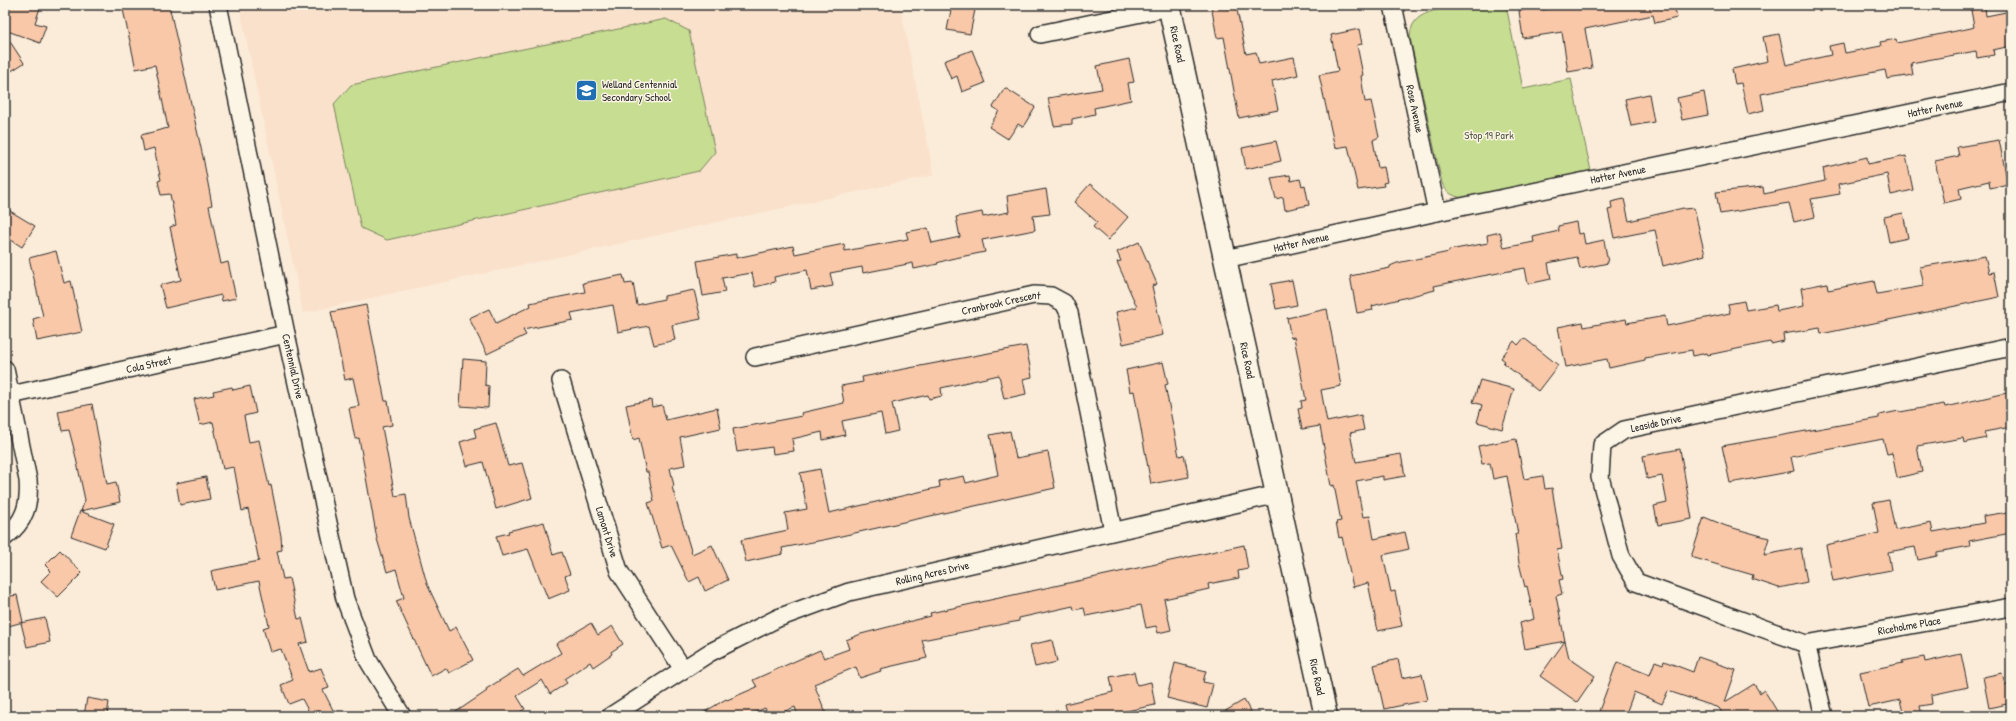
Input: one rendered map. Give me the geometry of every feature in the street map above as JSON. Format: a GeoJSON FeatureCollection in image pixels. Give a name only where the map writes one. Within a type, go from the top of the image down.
{"type":"FeatureCollection","features":[{"type":"Feature","properties":{"kind":"main road","name":"Rice Road"},"geometry":{"type":"LineString","coordinates":[[1170,6],[1326,716]]}},
{"type":"Feature","properties":{"kind":"street","name":"Centennial Drive"},"geometry":{"type":"LineString","coordinates":[[218,5],[286,334],[345,599],[368,660],[402,716]]}},
{"type":"Feature","properties":{"kind":"street"},"geometry":{"type":"LineString","coordinates":[[1040,34],[1170,6]]}},
{"type":"Feature","properties":{"kind":"street","name":"Rose Avenue"},"geometry":{"type":"LineString","coordinates":[[1396,6],[1437,212]]}},
{"type":"Feature","properties":{"kind":"street","name":"Hatter Avenue"},"geometry":{"type":"LineString","coordinates":[[1225,259],[1437,212],[2011,92]]}},
{"type":"Feature","properties":{"kind":"street","name":"Cranbrook Crescent"},"geometry":{"type":"LineString","coordinates":[[755,357],[1034,295],[1051,296],[1064,303],[1068,313],[1113,531]]}},
{"type":"Feature","properties":{"kind":"street","name":"Cola Street"},"geometry":{"type":"LineString","coordinates":[[11,395],[286,334]]}},
{"type":"Feature","properties":{"kind":"street","name":"Leaside Drive"},"geometry":{"type":"LineString","coordinates":[[1806,644],[1636,582],[1621,556],[1600,477],[1602,445],[1624,430],[2011,346]]}},
{"type":"Feature","properties":{"kind":"street"},"geometry":{"type":"LineString","coordinates":[[5,369],[29,493],[27,507],[22,520],[14,530],[5,537]]}},
{"type":"Feature","properties":{"kind":"street","name":"Lamont Drive"},"geometry":{"type":"LineString","coordinates":[[561,381],[619,571],[684,669]]}},
{"type":"Feature","properties":{"kind":"street","name":"Rolling Acres Drive"},"geometry":{"type":"LineString","coordinates":[[611,716],[709,653],[778,618],[849,592],[1278,494]]}},
{"type":"Feature","properties":{"kind":"street","name":"Riceholme Place"},"geometry":{"type":"LineString","coordinates":[[1806,644],[2011,607]]}},
{"type":"Feature","properties":{"kind":"street"},"geometry":{"type":"LineString","coordinates":[[1806,644],[1824,716]]}},
{"type":"Feature","properties":{"kind":"shaded area","name":"Welland Centennial Secondary School"},"geometry":{"type":"Polygon","coordinates":[[[239,5],[900,5],[934,175],[303,313],[239,5]]]}},
{"type":"Feature","properties":{"kind":"green space","name":"Stop 19 Park"},"geometry":{"type":"Polygon","coordinates":[[[1463,5],[1506,5],[1523,89],[1571,79],[1591,171],[1463,198],[1448,192],[1442,183],[1410,38],[1411,28],[1415,21],[1421,16],[1428,12],[1463,5]]]}},
{"type":"Feature","properties":{"kind":"green space"},"geometry":{"type":"Polygon","coordinates":[[[666,19],[689,31],[715,152],[699,171],[387,240],[361,228],[334,104],[351,85],[666,19]]]}},
{"type":"Feature","properties":{"kind":"building"},"geometry":{"type":"Polygon","coordinates":[[[5,5],[41,5],[35,23],[46,26],[40,43],[5,30],[5,5]]]}},
{"type":"Feature","properties":{"kind":"building"},"geometry":{"type":"Polygon","coordinates":[[[122,5],[169,5],[203,157],[212,205],[209,206],[221,264],[228,262],[236,298],[222,301],[221,295],[166,308],[160,285],[181,280],[170,227],[176,225],[170,194],[161,195],[158,181],[161,180],[154,148],[144,151],[141,135],[168,128],[155,65],[136,69],[122,5]]]}},
{"type":"Feature","properties":{"kind":"building"},"geometry":{"type":"Polygon","coordinates":[[[952,5],[976,5],[970,34],[947,30],[952,5]]]}},
{"type":"Feature","properties":{"kind":"building"},"geometry":{"type":"Polygon","coordinates":[[[1211,5],[1236,5],[1246,54],[1256,52],[1259,64],[1294,57],[1298,75],[1272,81],[1278,110],[1239,118],[1224,37],[1217,38],[1211,5]]]}},
{"type":"Feature","properties":{"kind":"building"},"geometry":{"type":"Polygon","coordinates":[[[1567,5],[1674,5],[1677,18],[1655,23],[1653,15],[1585,29],[1592,68],[1568,72],[1562,32],[1523,38],[1519,11],[1543,6],[1543,10],[1567,5]]]}},
{"type":"Feature","properties":{"kind":"building"},"geometry":{"type":"Polygon","coordinates":[[[1985,7],[1986,16],[2011,11],[2011,46],[1993,50],[1994,55],[1977,58],[1976,51],[1911,63],[1913,75],[1887,79],[1885,70],[1761,94],[1764,110],[1748,114],[1741,83],[1735,84],[1732,69],[1768,61],[1763,37],[1779,34],[1786,65],[1831,55],[1829,46],[1843,43],[1845,53],[1881,46],[1880,42],[1896,39],[1897,43],[1971,28],[1974,27],[1971,10],[1985,7]]]}},
{"type":"Feature","properties":{"kind":"building"},"geometry":{"type":"Polygon","coordinates":[[[1359,29],[1362,44],[1357,45],[1363,75],[1361,76],[1365,102],[1371,101],[1379,137],[1373,140],[1378,168],[1384,167],[1387,182],[1383,183],[1384,186],[1358,190],[1348,146],[1335,148],[1319,75],[1338,71],[1331,35],[1359,29]]]}},
{"type":"Feature","properties":{"kind":"building"},"geometry":{"type":"Polygon","coordinates":[[[5,34],[24,63],[5,75],[5,34]]]}},
{"type":"Feature","properties":{"kind":"building"},"geometry":{"type":"Polygon","coordinates":[[[972,50],[985,83],[962,92],[957,76],[951,79],[944,61],[972,50]]]}},
{"type":"Feature","properties":{"kind":"building"},"geometry":{"type":"Polygon","coordinates":[[[1129,59],[1134,82],[1128,83],[1131,100],[1094,108],[1095,114],[1072,119],[1072,124],[1054,126],[1048,98],[1102,89],[1097,66],[1129,59]]]}},
{"type":"Feature","properties":{"kind":"building"},"geometry":{"type":"Polygon","coordinates":[[[1005,88],[1035,107],[1023,127],[1018,124],[1008,139],[989,127],[999,111],[993,107],[1005,88]]]}},
{"type":"Feature","properties":{"kind":"building"},"geometry":{"type":"Polygon","coordinates":[[[1704,92],[1708,115],[1682,120],[1677,98],[1704,92]]]}},
{"type":"Feature","properties":{"kind":"building"},"geometry":{"type":"Polygon","coordinates":[[[1649,94],[1654,122],[1631,126],[1625,99],[1649,94]]]}},
{"type":"Feature","properties":{"kind":"building"},"geometry":{"type":"Polygon","coordinates":[[[1999,140],[2008,184],[1990,188],[1989,181],[1959,188],[1961,199],[1944,203],[1935,161],[1959,156],[1957,147],[1999,140]]]}},
{"type":"Feature","properties":{"kind":"building"},"geometry":{"type":"Polygon","coordinates":[[[1276,141],[1281,161],[1246,169],[1242,148],[1276,141]]]}},
{"type":"Feature","properties":{"kind":"building"},"geometry":{"type":"Polygon","coordinates":[[[1906,156],[1913,190],[1891,195],[1887,174],[1838,184],[1840,194],[1811,199],[1815,217],[1794,222],[1789,203],[1720,214],[1716,192],[1763,187],[1764,194],[1825,181],[1823,168],[1867,157],[1868,164],[1906,156]]]}},
{"type":"Feature","properties":{"kind":"building"},"geometry":{"type":"Polygon","coordinates":[[[1290,175],[1291,181],[1300,179],[1302,186],[1305,185],[1309,205],[1285,210],[1283,197],[1276,199],[1271,178],[1290,175]]]}},
{"type":"Feature","properties":{"kind":"building"},"geometry":{"type":"Polygon","coordinates":[[[1090,184],[1128,217],[1108,240],[1093,227],[1097,222],[1074,202],[1090,184]]]}},
{"type":"Feature","properties":{"kind":"building"},"geometry":{"type":"Polygon","coordinates":[[[1046,189],[1050,214],[1033,216],[1035,230],[982,240],[985,252],[950,259],[937,263],[938,264],[914,269],[913,263],[863,273],[862,267],[830,273],[833,286],[811,290],[807,270],[774,277],[775,282],[755,287],[752,273],[722,278],[725,292],[703,296],[697,261],[736,254],[736,258],[793,246],[795,254],[844,244],[845,251],[908,239],[906,232],[928,228],[932,243],[960,237],[956,217],[982,212],[983,217],[1009,212],[1007,196],[1046,189]]]}},
{"type":"Feature","properties":{"kind":"building"},"geometry":{"type":"Polygon","coordinates":[[[1624,199],[1629,221],[1683,208],[1694,208],[1705,255],[1663,266],[1655,230],[1614,238],[1608,210],[1612,209],[1611,202],[1624,199]]]}},
{"type":"Feature","properties":{"kind":"building"},"geometry":{"type":"Polygon","coordinates":[[[5,208],[35,226],[22,247],[5,236],[5,208]]]}},
{"type":"Feature","properties":{"kind":"building"},"geometry":{"type":"Polygon","coordinates":[[[1903,213],[1908,238],[1889,242],[1884,217],[1903,213]]]}},
{"type":"Feature","properties":{"kind":"building"},"geometry":{"type":"Polygon","coordinates":[[[1576,222],[1578,234],[1583,233],[1585,244],[1604,240],[1608,263],[1580,269],[1577,257],[1548,263],[1551,279],[1528,284],[1525,268],[1434,286],[1435,290],[1372,306],[1373,310],[1357,313],[1350,276],[1390,268],[1390,266],[1397,263],[1449,252],[1449,250],[1488,243],[1487,235],[1500,232],[1504,248],[1534,242],[1533,237],[1559,231],[1558,226],[1576,222]]]}},
{"type":"Feature","properties":{"kind":"building"},"geometry":{"type":"Polygon","coordinates":[[[1139,242],[1157,284],[1152,286],[1163,335],[1123,344],[1116,312],[1137,307],[1117,262],[1121,261],[1117,252],[1139,242]]]}},
{"type":"Feature","properties":{"kind":"building"},"geometry":{"type":"Polygon","coordinates":[[[56,251],[64,283],[71,281],[82,332],[37,341],[33,319],[43,316],[29,258],[56,251]]]}},
{"type":"Feature","properties":{"kind":"building"},"geometry":{"type":"Polygon","coordinates":[[[1985,256],[1989,273],[1994,272],[1999,297],[1821,334],[1820,328],[1783,334],[1784,341],[1771,344],[1770,342],[1708,355],[1707,353],[1693,356],[1692,350],[1645,358],[1645,360],[1609,368],[1607,359],[1566,367],[1558,327],[1583,322],[1584,327],[1626,319],[1627,323],[1665,316],[1667,326],[1730,313],[1728,304],[1744,301],[1746,310],[1776,305],[1777,311],[1804,306],[1801,288],[1827,283],[1828,290],[1874,281],[1877,294],[1924,286],[1920,267],[1985,256]]]}},
{"type":"Feature","properties":{"kind":"building"},"geometry":{"type":"Polygon","coordinates":[[[623,275],[625,284],[633,283],[637,305],[664,299],[664,296],[694,290],[701,319],[672,325],[675,340],[654,345],[649,326],[618,332],[613,305],[571,313],[573,320],[523,330],[526,335],[487,354],[469,318],[489,309],[496,323],[531,306],[530,303],[585,292],[583,283],[623,275]]]}},
{"type":"Feature","properties":{"kind":"building"},"geometry":{"type":"Polygon","coordinates":[[[1292,280],[1297,305],[1276,309],[1271,284],[1292,280]]]}},
{"type":"Feature","properties":{"kind":"building"},"geometry":{"type":"Polygon","coordinates":[[[366,305],[385,401],[388,401],[392,425],[382,427],[395,496],[406,494],[409,518],[427,584],[449,631],[456,627],[473,660],[449,673],[446,668],[431,676],[396,601],[404,598],[396,569],[387,572],[377,539],[359,438],[355,439],[349,408],[359,406],[353,378],[345,380],[331,312],[366,305]]]}},
{"type":"Feature","properties":{"kind":"building"},"geometry":{"type":"Polygon","coordinates":[[[1327,309],[1341,386],[1321,390],[1327,422],[1361,415],[1364,430],[1350,433],[1356,462],[1401,454],[1405,476],[1383,480],[1383,476],[1356,481],[1363,517],[1370,516],[1374,539],[1405,532],[1409,549],[1383,555],[1391,592],[1395,591],[1402,626],[1378,631],[1368,583],[1353,587],[1342,537],[1339,538],[1336,522],[1341,521],[1334,485],[1331,486],[1320,426],[1302,429],[1298,409],[1302,408],[1301,401],[1306,400],[1294,337],[1291,338],[1287,318],[1327,309]]]}},
{"type":"Feature","properties":{"kind":"building"},"geometry":{"type":"Polygon","coordinates":[[[1524,338],[1558,365],[1538,391],[1503,363],[1505,361],[1501,358],[1514,341],[1518,345],[1524,338]]]}},
{"type":"Feature","properties":{"kind":"building"},"geometry":{"type":"Polygon","coordinates":[[[1026,346],[1032,377],[1023,379],[1026,394],[1004,399],[999,375],[941,388],[942,396],[929,399],[928,395],[892,403],[898,431],[885,434],[881,413],[842,421],[845,435],[823,440],[822,432],[792,439],[794,451],[773,454],[772,447],[737,452],[733,429],[802,416],[801,413],[844,403],[841,386],[863,382],[862,377],[1026,346]]]}},
{"type":"Feature","properties":{"kind":"building"},"geometry":{"type":"Polygon","coordinates":[[[463,359],[486,361],[485,385],[489,386],[488,408],[460,406],[463,359]]]}},
{"type":"Feature","properties":{"kind":"building"},"geometry":{"type":"Polygon","coordinates":[[[1163,362],[1168,384],[1165,385],[1179,456],[1184,455],[1189,477],[1151,484],[1134,391],[1130,392],[1126,370],[1163,362]]]}},
{"type":"Feature","properties":{"kind":"building"},"geometry":{"type":"Polygon","coordinates":[[[1480,380],[1514,389],[1502,429],[1477,422],[1482,405],[1473,402],[1480,380]]]}},
{"type":"Feature","properties":{"kind":"building"},"geometry":{"type":"Polygon","coordinates":[[[250,386],[256,413],[244,416],[249,442],[259,440],[269,486],[271,485],[281,536],[282,550],[277,551],[283,579],[289,578],[298,619],[302,618],[308,642],[299,644],[309,672],[321,668],[329,688],[323,690],[336,716],[311,716],[302,699],[289,704],[281,685],[293,680],[281,649],[270,652],[263,628],[269,626],[259,581],[215,590],[211,571],[259,561],[248,509],[242,511],[234,467],[223,469],[213,422],[200,425],[194,399],[214,395],[213,391],[232,387],[233,390],[250,386]]]}},
{"type":"Feature","properties":{"kind":"building"},"geometry":{"type":"Polygon","coordinates":[[[2011,392],[2011,427],[1984,432],[1986,438],[1964,443],[1963,438],[1917,446],[1922,472],[1897,478],[1892,453],[1887,454],[1883,439],[1791,457],[1794,471],[1730,483],[1722,446],[1879,418],[1879,415],[1899,411],[1944,404],[1945,407],[2011,392]]]}},
{"type":"Feature","properties":{"kind":"building"},"geometry":{"type":"Polygon","coordinates":[[[651,400],[652,407],[662,405],[666,420],[717,408],[721,428],[680,437],[685,465],[670,468],[674,486],[672,487],[692,554],[712,545],[728,580],[705,591],[699,577],[689,582],[671,545],[662,548],[648,503],[654,501],[648,472],[646,472],[639,438],[633,440],[626,405],[651,400]]]}},
{"type":"Feature","properties":{"kind":"building"},"geometry":{"type":"Polygon","coordinates":[[[92,404],[107,484],[116,482],[120,502],[81,511],[85,500],[74,449],[69,430],[62,431],[58,411],[92,404]]]}},
{"type":"Feature","properties":{"kind":"building"},"geometry":{"type":"Polygon","coordinates":[[[496,423],[508,466],[522,463],[532,498],[496,509],[483,462],[467,466],[460,442],[476,437],[474,429],[496,423]]]}},
{"type":"Feature","properties":{"kind":"building"},"geometry":{"type":"Polygon","coordinates":[[[1010,431],[1016,458],[1048,452],[1055,488],[782,548],[783,554],[746,562],[741,540],[788,530],[785,513],[807,509],[800,473],[820,469],[829,513],[940,487],[939,481],[964,476],[966,483],[998,475],[990,435],[1010,431]]]}},
{"type":"Feature","properties":{"kind":"building"},"geometry":{"type":"Polygon","coordinates":[[[1516,439],[1524,479],[1543,476],[1545,489],[1552,488],[1562,549],[1557,550],[1563,579],[1559,580],[1562,594],[1556,596],[1565,641],[1525,649],[1520,623],[1534,619],[1527,586],[1525,587],[1519,563],[1515,534],[1518,534],[1507,476],[1493,479],[1490,463],[1482,464],[1478,446],[1516,439]]]}},
{"type":"Feature","properties":{"kind":"building"},"geometry":{"type":"Polygon","coordinates":[[[1680,449],[1692,519],[1658,525],[1654,506],[1667,503],[1662,476],[1647,479],[1643,456],[1680,449]]]}},
{"type":"Feature","properties":{"kind":"building"},"geometry":{"type":"Polygon","coordinates":[[[206,477],[210,499],[180,505],[176,483],[206,477]]]}},
{"type":"Feature","properties":{"kind":"building"},"geometry":{"type":"Polygon","coordinates":[[[1889,500],[1895,530],[1931,523],[1933,532],[1984,523],[1983,516],[2008,512],[2011,533],[1969,541],[1970,546],[1937,552],[1937,556],[1918,560],[1915,547],[1888,552],[1891,570],[1833,581],[1826,545],[1879,533],[1873,503],[1889,500]]]}},
{"type":"Feature","properties":{"kind":"building"},"geometry":{"type":"Polygon","coordinates":[[[80,511],[114,524],[105,548],[71,536],[80,511]]]}},
{"type":"Feature","properties":{"kind":"building"},"geometry":{"type":"Polygon","coordinates":[[[1704,517],[1726,526],[1769,538],[1764,555],[1801,548],[1807,582],[1779,588],[1752,579],[1753,575],[1691,557],[1704,517]]]}},
{"type":"Feature","properties":{"kind":"building"},"geometry":{"type":"Polygon","coordinates":[[[544,522],[553,555],[562,552],[570,574],[565,576],[570,590],[548,599],[528,549],[502,556],[496,536],[509,533],[508,531],[544,522]]]}},
{"type":"Feature","properties":{"kind":"building"},"geometry":{"type":"Polygon","coordinates":[[[1244,545],[1248,569],[1238,571],[1239,578],[1208,584],[1209,589],[1164,599],[1171,630],[1158,633],[1156,626],[1146,628],[1141,605],[1086,616],[1084,608],[1074,610],[1073,606],[1019,618],[1019,621],[922,640],[927,658],[880,669],[881,671],[860,678],[856,667],[814,684],[827,716],[798,716],[795,707],[774,716],[769,716],[765,708],[746,716],[698,716],[726,699],[727,700],[757,687],[753,680],[820,650],[824,658],[849,649],[846,640],[861,634],[931,616],[930,613],[1244,545]]]}},
{"type":"Feature","properties":{"kind":"building"},"geometry":{"type":"Polygon","coordinates":[[[60,550],[82,573],[58,597],[41,581],[51,571],[45,565],[60,550]]]}},
{"type":"Feature","properties":{"kind":"building"},"geometry":{"type":"Polygon","coordinates":[[[17,595],[23,622],[5,627],[5,597],[17,595]]]}},
{"type":"Feature","properties":{"kind":"building"},"geometry":{"type":"Polygon","coordinates":[[[45,618],[50,642],[27,647],[21,623],[45,618]]]}},
{"type":"Feature","properties":{"kind":"building"},"geometry":{"type":"Polygon","coordinates":[[[591,623],[598,635],[612,626],[623,644],[611,652],[612,654],[593,667],[590,662],[564,679],[567,683],[550,694],[542,680],[517,696],[525,709],[513,716],[450,716],[487,691],[486,689],[518,669],[523,676],[561,653],[556,644],[591,623]]]}},
{"type":"Feature","properties":{"kind":"building"},"geometry":{"type":"Polygon","coordinates":[[[1052,640],[1057,662],[1035,667],[1030,645],[1052,640]]]}},
{"type":"Feature","properties":{"kind":"building"},"geometry":{"type":"Polygon","coordinates":[[[1565,641],[1569,658],[1595,676],[1577,702],[1540,676],[1565,641]]]}},
{"type":"Feature","properties":{"kind":"building"},"geometry":{"type":"Polygon","coordinates":[[[1961,654],[1968,687],[1931,695],[1932,704],[1920,706],[1922,716],[1904,716],[1900,700],[1868,707],[1860,672],[1924,657],[1925,662],[1961,654]]]}},
{"type":"Feature","properties":{"kind":"building"},"geometry":{"type":"Polygon","coordinates":[[[1698,657],[1736,670],[1725,702],[1754,684],[1760,693],[1764,690],[1780,716],[1724,716],[1719,708],[1668,691],[1662,704],[1634,692],[1625,716],[1613,716],[1599,711],[1617,662],[1650,675],[1655,661],[1663,664],[1664,661],[1693,672],[1698,657]]]}},
{"type":"Feature","properties":{"kind":"building"},"geometry":{"type":"Polygon","coordinates":[[[1398,659],[1402,678],[1422,674],[1428,700],[1384,709],[1374,665],[1398,659]]]}},
{"type":"Feature","properties":{"kind":"building"},"geometry":{"type":"Polygon","coordinates":[[[1175,663],[1206,671],[1203,682],[1213,684],[1207,708],[1167,698],[1175,663]]]}},
{"type":"Feature","properties":{"kind":"building"},"geometry":{"type":"Polygon","coordinates":[[[1134,672],[1137,685],[1151,682],[1155,705],[1103,716],[1068,716],[1065,704],[1113,692],[1110,677],[1134,672]]]}},
{"type":"Feature","properties":{"kind":"building"},"geometry":{"type":"Polygon","coordinates":[[[2002,673],[2005,685],[2009,684],[2011,703],[1989,708],[1983,677],[2002,673]]]}},
{"type":"Feature","properties":{"kind":"building"},"geometry":{"type":"Polygon","coordinates":[[[87,698],[109,702],[107,716],[84,716],[87,698]]]}},
{"type":"Feature","properties":{"kind":"building"},"geometry":{"type":"Polygon","coordinates":[[[1244,700],[1253,716],[1217,716],[1244,700]]]}},
{"type":"Feature","properties":{"kind":"place","name":"Welland Centennial Secondary School"},"geometry":{"type":"Point","coordinates":[587,90]}}]}
